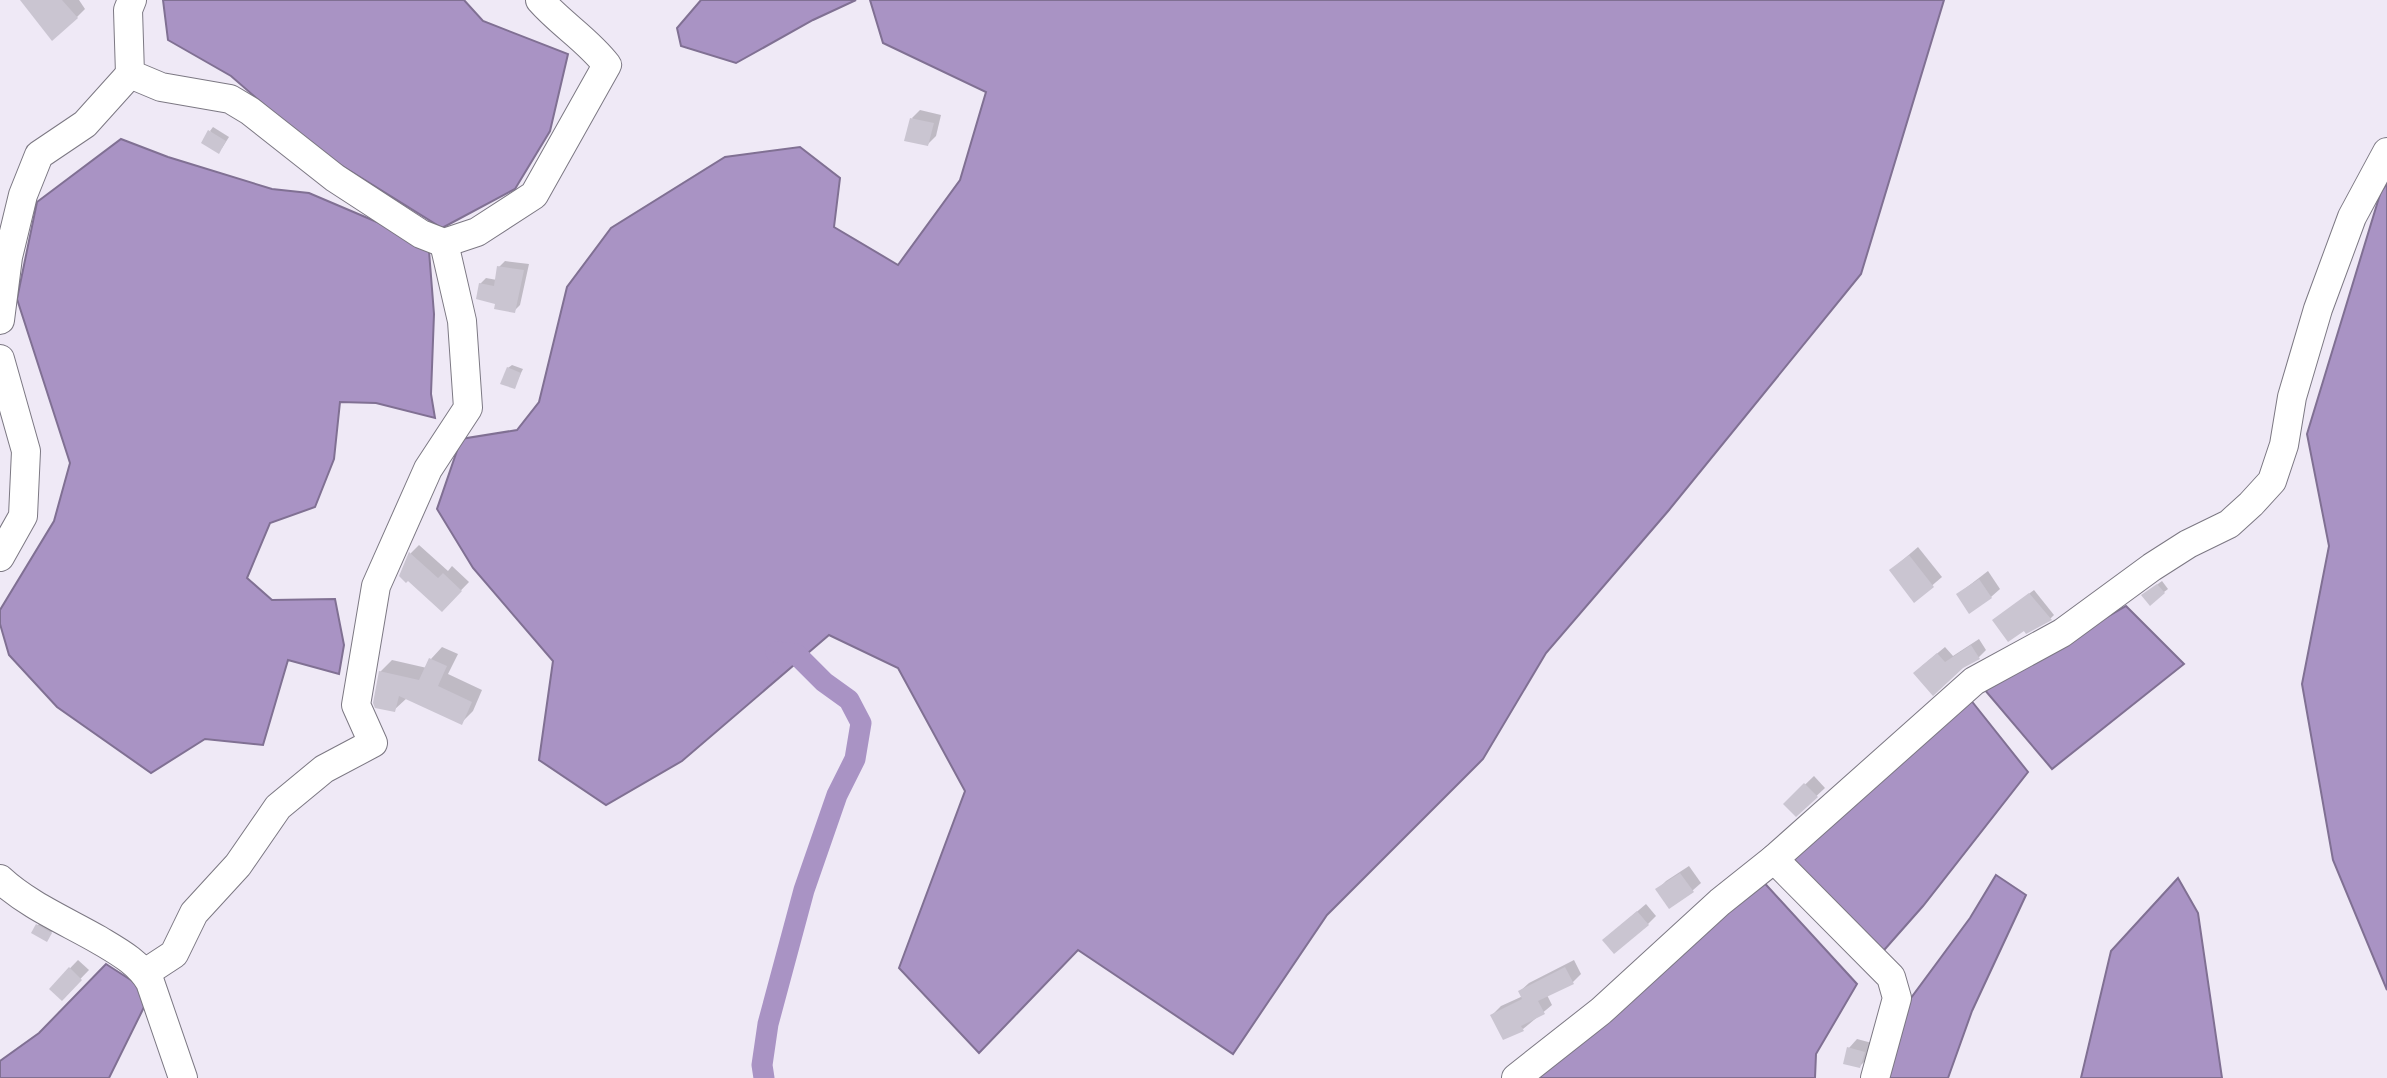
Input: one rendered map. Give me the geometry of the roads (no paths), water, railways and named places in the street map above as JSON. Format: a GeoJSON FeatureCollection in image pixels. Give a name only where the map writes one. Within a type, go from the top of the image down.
{"type":"FeatureCollection","features":[{"type":"Feature","properties":{"kind":"street"},"geometry":{"type":"LineString","coordinates":[[0,320],[8,257],[23,195],[39,155],[85,124],[130,74],[128,9],[132,0]]}},
{"type":"Feature","properties":{"kind":"street"},"geometry":{"type":"LineString","coordinates":[[130,74],[161,87],[230,99],[250,111],[335,178],[421,234],[444,243],[477,232],[534,195],[607,65],[594,48],[556,19],[540,0]]}},
{"type":"Feature","properties":{"kind":"street"},"geometry":{"type":"LineString","coordinates":[[1516,1078],[1601,1011],[1720,902],[1774,859],[1974,681],[2062,634],[2152,567],[2188,544],[2229,524],[2272,481],[2284,444],[2292,397],[2318,309],[2352,217],[2387,152]]}},
{"type":"Feature","properties":{"kind":"street"},"geometry":{"type":"LineString","coordinates":[[145,973],[174,954],[194,913],[238,865],[278,807],[324,769],[373,743],[356,705],[376,586],[428,469],[468,408],[462,321],[444,243]]}},
{"type":"Feature","properties":{"kind":"street"},"geometry":{"type":"LineString","coordinates":[[0,359],[26,451],[23,516],[0,557]]}},
{"type":"Feature","properties":{"kind":"street"},"geometry":{"type":"LineString","coordinates":[[1774,859],[1891,977],[1897,998],[1875,1078]]}},
{"type":"Feature","properties":{"kind":"street"},"geometry":{"type":"LineString","coordinates":[[4,890],[121,953],[145,973],[183,1078]]}},
{"type":"Feature","properties":{"kind":"waterway"},"geometry":{"type":"LineString","coordinates":[[764,1078],[762,1065],[768,1024],[804,890],[837,795],[855,759],[861,723],[849,700],[824,682],[796,654],[776,652]]}}]}
